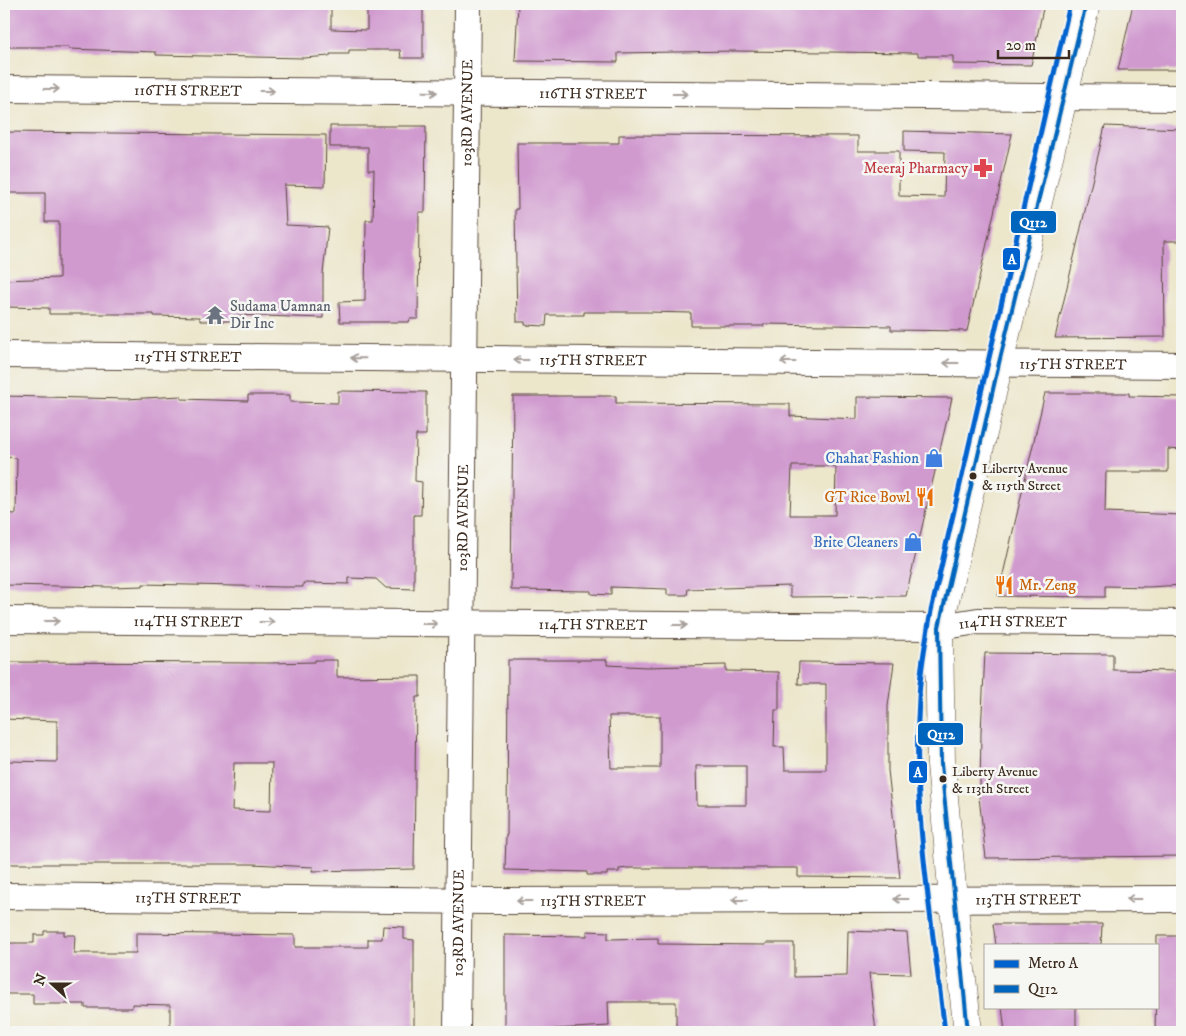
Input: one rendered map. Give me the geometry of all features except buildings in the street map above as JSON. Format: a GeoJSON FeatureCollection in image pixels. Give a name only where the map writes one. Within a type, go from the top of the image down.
{"type":"FeatureCollection","features":[{"type":"Feature","properties":{"kind":"street","name":"103RD AVENUE"},"geometry":{"type":"LineString","coordinates":[[457,1032],[468,4]]}},
{"type":"Feature","properties":{"kind":"street"},"geometry":{"type":"LineString","coordinates":[[968,1032],[953,899],[941,764],[939,627],[999,363],[1086,4]]}},
{"type":"Feature","properties":{"kind":"street","name":"116TH STREET"},"geometry":{"type":"LineString","coordinates":[[4,89],[1182,98]]}},
{"type":"Feature","properties":{"kind":"street","name":"115TH STREET"},"geometry":{"type":"LineString","coordinates":[[4,355],[1182,365]]}},
{"type":"Feature","properties":{"kind":"street","name":"114TH STREET"},"geometry":{"type":"LineString","coordinates":[[4,620],[939,627],[978,621],[1182,623]]}},
{"type":"Feature","properties":{"kind":"street","name":"113TH STREET"},"geometry":{"type":"LineString","coordinates":[[4,896],[458,901],[1182,899]]}},
{"type":"Feature","properties":{"kind":"metro line","name":"A"},"geometry":{"type":"LineString","coordinates":[[945,1032],[924,865],[918,782],[921,676],[931,611],[1070,4]]}},
{"type":"Feature","properties":{"kind":"transit line","name":"Q112"},"geometry":{"type":"LineString","coordinates":[[968,1032],[941,764],[939,627],[999,363],[1086,4]]}},
{"type":"Feature","properties":{"kind":"place","name":"Meeraj Pharmacy"},"geometry":{"type":"Point","coordinates":[983,168]}},
{"type":"Feature","properties":{"kind":"place","name":"Sudama Uamnan Dir Inc"},"geometry":{"type":"Point","coordinates":[215,315]}},
{"type":"Feature","properties":{"kind":"place","name":"Chahat Fashion"},"geometry":{"type":"Point","coordinates":[934,458]}},
{"type":"Feature","properties":{"kind":"place","name":"Liberty Avenue & 115th Street"},"geometry":{"type":"Point","coordinates":[973,476]}},
{"type":"Feature","properties":{"kind":"place","name":"GT Rice Bowl"},"geometry":{"type":"Point","coordinates":[925,497]}},
{"type":"Feature","properties":{"kind":"place","name":"Brite Cleaners"},"geometry":{"type":"Point","coordinates":[913,542]}},
{"type":"Feature","properties":{"kind":"place","name":"Mr. Zeng"},"geometry":{"type":"Point","coordinates":[1004,585]}},
{"type":"Feature","properties":{"kind":"place","name":"Liberty Avenue & 113th Street"},"geometry":{"type":"Point","coordinates":[943,779]}}]}
